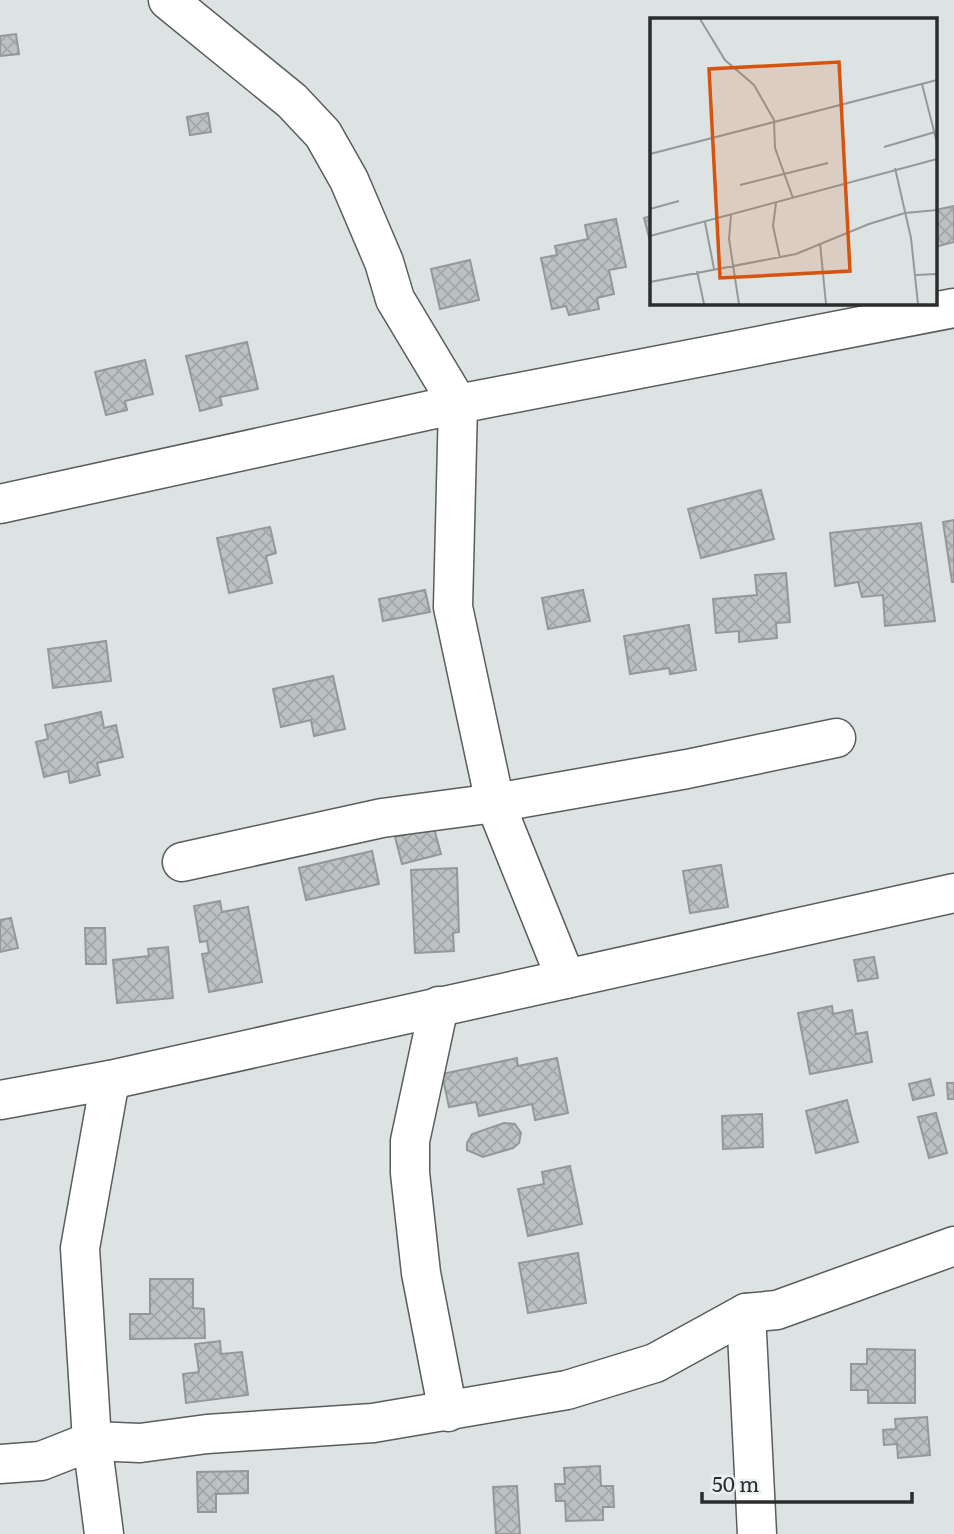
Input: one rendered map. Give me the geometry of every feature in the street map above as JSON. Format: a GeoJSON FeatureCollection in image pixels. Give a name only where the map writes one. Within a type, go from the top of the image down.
{"type":"FeatureCollection","features":[{"type":"Feature","properties":{"kind":"street"},"geometry":{"type":"LineString","coordinates":[[168,0],[292,102],[323,134],[349,180],[384,262],[395,299],[458,404],[453,607],[495,803],[566,979]]}},
{"type":"Feature","properties":{"kind":"street"},"geometry":{"type":"LineString","coordinates":[[0,504],[458,404],[954,308]]}},
{"type":"Feature","properties":{"kind":"street"},"geometry":{"type":"LineString","coordinates":[[182,862],[382,818],[495,803],[674,772],[836,738]]}},
{"type":"Feature","properties":{"kind":"street"},"geometry":{"type":"LineString","coordinates":[[0,1100],[110,1080],[954,893]]}},
{"type":"Feature","properties":{"kind":"street"},"geometry":{"type":"LineString","coordinates":[[439,1006],[410,1141],[410,1173],[421,1273],[448,1412]]}},
{"type":"Feature","properties":{"kind":"street"},"geometry":{"type":"LineString","coordinates":[[104,1534],[92,1441],[80,1248],[110,1080]]}},
{"type":"Feature","properties":{"kind":"street"},"geometry":{"type":"LineString","coordinates":[[0,1464],[41,1461],[92,1441],[141,1443],[207,1434],[373,1423],[568,1390],[655,1363],[746,1313],[777,1310],[954,1246]]}},
{"type":"Feature","properties":{"kind":"street"},"geometry":{"type":"LineString","coordinates":[[746,1313],[757,1534]]}},
{"type":"Feature","properties":{"kind":"building"},"geometry":{"type":"Polygon","coordinates":[[[16,34],[19,54],[0,56],[0,36],[16,34]]]}},
{"type":"Feature","properties":{"kind":"building"},"geometry":{"type":"Polygon","coordinates":[[[208,113],[211,132],[190,135],[187,117],[208,113]]]}},
{"type":"Feature","properties":{"kind":"building"},"geometry":{"type":"Polygon","coordinates":[[[954,206],[954,242],[936,247],[936,210],[954,206]]]}},
{"type":"Feature","properties":{"kind":"building"},"geometry":{"type":"Polygon","coordinates":[[[650,216],[650,241],[644,218],[650,216]]]}},
{"type":"Feature","properties":{"kind":"building"},"geometry":{"type":"Polygon","coordinates":[[[616,219],[626,267],[609,270],[614,294],[597,298],[599,309],[569,315],[566,306],[552,309],[541,258],[557,255],[555,246],[588,239],[585,225],[616,219]]]}},
{"type":"Feature","properties":{"kind":"building"},"geometry":{"type":"Polygon","coordinates":[[[470,260],[479,300],[440,309],[431,269],[470,260]]]}},
{"type":"Feature","properties":{"kind":"building"},"geometry":{"type":"Polygon","coordinates":[[[247,342],[258,389],[220,397],[222,405],[200,411],[186,356],[247,342]]]}},
{"type":"Feature","properties":{"kind":"building"},"geometry":{"type":"Polygon","coordinates":[[[145,360],[153,394],[125,401],[127,410],[106,415],[95,372],[145,360]]]}},
{"type":"Feature","properties":{"kind":"building"},"geometry":{"type":"Polygon","coordinates":[[[761,490],[774,539],[701,558],[688,509],[761,490]]]}},
{"type":"Feature","properties":{"kind":"building"},"geometry":{"type":"Polygon","coordinates":[[[954,520],[954,582],[952,582],[943,522],[954,520]]]}},
{"type":"Feature","properties":{"kind":"building"},"geometry":{"type":"Polygon","coordinates":[[[921,523],[935,621],[885,626],[883,595],[862,597],[858,582],[835,586],[830,533],[921,523]]]}},
{"type":"Feature","properties":{"kind":"building"},"geometry":{"type":"Polygon","coordinates":[[[270,527],[276,553],[266,556],[272,583],[229,593],[217,538],[270,527]]]}},
{"type":"Feature","properties":{"kind":"building"},"geometry":{"type":"Polygon","coordinates":[[[786,573],[790,622],[776,623],[777,638],[739,642],[739,631],[716,633],[713,599],[757,595],[755,575],[786,573]]]}},
{"type":"Feature","properties":{"kind":"building"},"geometry":{"type":"Polygon","coordinates":[[[425,590],[430,612],[383,621],[379,599],[425,590]]]}},
{"type":"Feature","properties":{"kind":"building"},"geometry":{"type":"Polygon","coordinates":[[[583,590],[590,621],[548,629],[542,598],[583,590]]]}},
{"type":"Feature","properties":{"kind":"building"},"geometry":{"type":"Polygon","coordinates":[[[689,625],[696,670],[670,674],[669,668],[630,674],[624,636],[689,625]]]}},
{"type":"Feature","properties":{"kind":"building"},"geometry":{"type":"Polygon","coordinates":[[[106,641],[111,681],[53,688],[48,649],[106,641]]]}},
{"type":"Feature","properties":{"kind":"building"},"geometry":{"type":"Polygon","coordinates":[[[333,676],[345,729],[314,736],[311,720],[281,727],[273,689],[333,676]]]}},
{"type":"Feature","properties":{"kind":"building"},"geometry":{"type":"Polygon","coordinates":[[[101,712],[104,728],[116,725],[123,757],[97,763],[100,775],[70,783],[68,771],[44,777],[36,742],[48,739],[45,725],[101,712]]]}},
{"type":"Feature","properties":{"kind":"building"},"geometry":{"type":"Polygon","coordinates":[[[434,828],[441,854],[402,864],[395,837],[434,828]]]}},
{"type":"Feature","properties":{"kind":"building"},"geometry":{"type":"Polygon","coordinates":[[[372,851],[379,884],[306,900],[299,868],[372,851]]]}},
{"type":"Feature","properties":{"kind":"building"},"geometry":{"type":"Polygon","coordinates":[[[721,865],[728,907],[690,913],[683,871],[721,865]]]}},
{"type":"Feature","properties":{"kind":"building"},"geometry":{"type":"Polygon","coordinates":[[[457,868],[459,932],[453,933],[454,951],[415,953],[411,870],[457,868]]]}},
{"type":"Feature","properties":{"kind":"building"},"geometry":{"type":"Polygon","coordinates":[[[220,901],[222,912],[248,907],[262,982],[209,992],[202,954],[209,953],[207,941],[200,942],[194,906],[220,901]]]}},
{"type":"Feature","properties":{"kind":"building"},"geometry":{"type":"Polygon","coordinates":[[[11,918],[18,948],[0,952],[0,920],[11,918]]]}},
{"type":"Feature","properties":{"kind":"building"},"geometry":{"type":"Polygon","coordinates":[[[85,928],[105,928],[106,964],[86,964],[85,928]]]}},
{"type":"Feature","properties":{"kind":"building"},"geometry":{"type":"Polygon","coordinates":[[[168,947],[173,998],[117,1003],[113,960],[149,956],[148,949],[168,947]]]}},
{"type":"Feature","properties":{"kind":"building"},"geometry":{"type":"Polygon","coordinates":[[[874,957],[878,978],[858,981],[854,960],[874,957]]]}},
{"type":"Feature","properties":{"kind":"building"},"geometry":{"type":"Polygon","coordinates":[[[832,1006],[833,1014],[852,1010],[856,1034],[867,1032],[872,1062],[810,1074],[798,1013],[832,1006]]]}},
{"type":"Feature","properties":{"kind":"building"},"geometry":{"type":"Polygon","coordinates":[[[517,1058],[518,1066],[557,1058],[568,1113],[535,1120],[532,1104],[479,1116],[476,1102],[449,1107],[442,1074],[517,1058]]]}},
{"type":"Feature","properties":{"kind":"building"},"geometry":{"type":"Polygon","coordinates":[[[930,1079],[934,1095],[913,1100],[909,1084],[930,1079]]]}},
{"type":"Feature","properties":{"kind":"building"},"geometry":{"type":"Polygon","coordinates":[[[947,1083],[954,1083],[954,1099],[948,1099],[947,1083]]]}},
{"type":"Feature","properties":{"kind":"building"},"geometry":{"type":"Polygon","coordinates":[[[847,1100],[858,1142],[816,1153],[806,1111],[847,1100]]]}},
{"type":"Feature","properties":{"kind":"building"},"geometry":{"type":"Polygon","coordinates":[[[936,1113],[947,1153],[929,1158],[918,1117],[936,1113]]]}},
{"type":"Feature","properties":{"kind":"building"},"geometry":{"type":"Polygon","coordinates":[[[762,1114],[763,1147],[723,1149],[722,1116],[762,1114]]]}},
{"type":"Feature","properties":{"kind":"building"},"geometry":{"type":"Polygon","coordinates":[[[504,1123],[515,1124],[521,1133],[519,1143],[513,1148],[483,1157],[467,1150],[472,1134],[504,1123]]]}},
{"type":"Feature","properties":{"kind":"building"},"geometry":{"type":"Polygon","coordinates":[[[570,1166],[582,1224],[528,1236],[518,1189],[544,1184],[542,1172],[570,1166]]]}},
{"type":"Feature","properties":{"kind":"building"},"geometry":{"type":"Polygon","coordinates":[[[578,1253],[586,1303],[528,1313],[519,1263],[578,1253]]]}},
{"type":"Feature","properties":{"kind":"building"},"geometry":{"type":"Polygon","coordinates":[[[150,1279],[193,1279],[193,1308],[204,1309],[205,1338],[130,1339],[130,1314],[150,1314],[150,1279]]]}},
{"type":"Feature","properties":{"kind":"building"},"geometry":{"type":"Polygon","coordinates":[[[220,1341],[221,1354],[242,1352],[248,1395],[186,1403],[183,1374],[199,1372],[195,1344],[220,1341]]]}},
{"type":"Feature","properties":{"kind":"building"},"geometry":{"type":"Polygon","coordinates":[[[867,1349],[915,1350],[915,1403],[868,1403],[868,1390],[851,1390],[851,1364],[867,1364],[867,1349]]]}},
{"type":"Feature","properties":{"kind":"building"},"geometry":{"type":"Polygon","coordinates":[[[927,1417],[930,1455],[898,1458],[897,1444],[884,1445],[883,1430],[896,1429],[895,1419],[927,1417]]]}},
{"type":"Feature","properties":{"kind":"building"},"geometry":{"type":"Polygon","coordinates":[[[600,1466],[601,1486],[613,1486],[614,1507],[603,1507],[603,1520],[566,1521],[565,1501],[556,1501],[555,1484],[565,1484],[564,1468],[600,1466]]]}},
{"type":"Feature","properties":{"kind":"building"},"geometry":{"type":"Polygon","coordinates":[[[248,1471],[248,1493],[216,1494],[216,1512],[198,1512],[197,1472],[248,1471]]]}},
{"type":"Feature","properties":{"kind":"building"},"geometry":{"type":"Polygon","coordinates":[[[517,1486],[520,1534],[496,1534],[493,1487],[517,1486]]]}}]}
